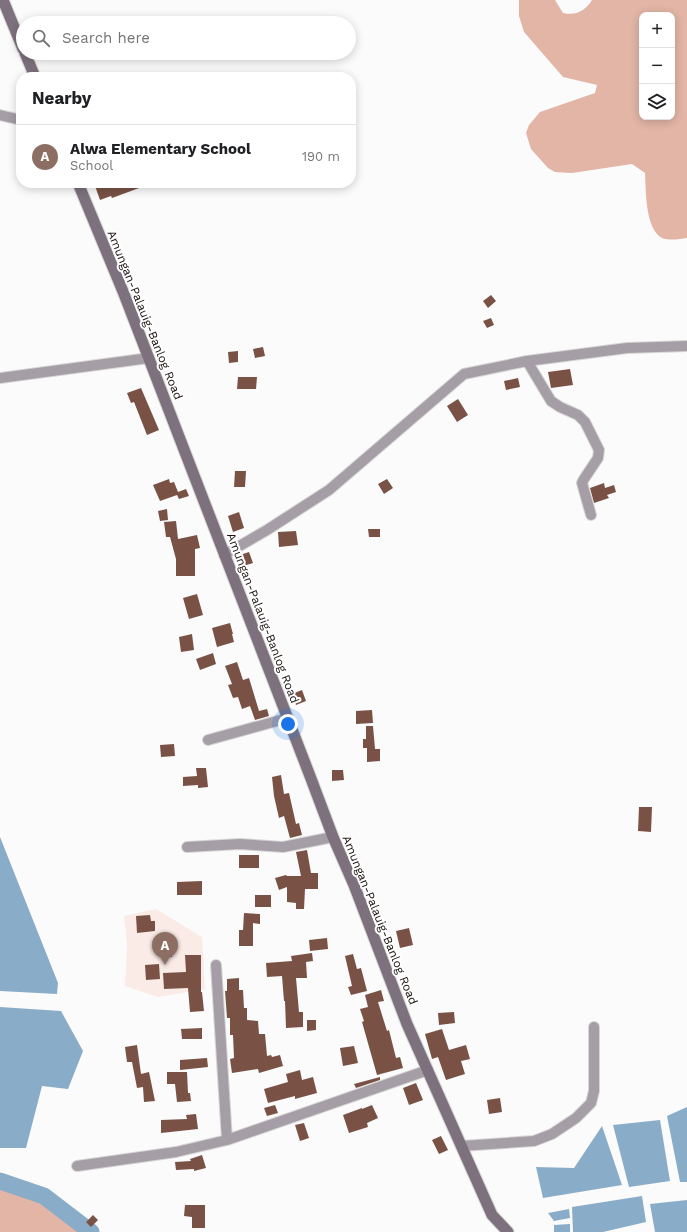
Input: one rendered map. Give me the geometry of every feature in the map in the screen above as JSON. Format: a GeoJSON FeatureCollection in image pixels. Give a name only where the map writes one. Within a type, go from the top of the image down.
{"type":"FeatureCollection","features":[{"type":"Feature","properties":{"kind":"main road"},"geometry":{"type":"LineString","coordinates":[[3,0],[16,32]]}},
{"type":"Feature","properties":{"kind":"main road"},"geometry":{"type":"LineString","coordinates":[[28,60],[33,72]]}},
{"type":"Feature","properties":{"kind":"main road","name":"Amungan-Palauig-Banlog Road"},"geometry":{"type":"LineString","coordinates":[[80,188],[124,294],[333,837],[354,885],[407,1024],[492,1215],[508,1232]]}},
{"type":"Feature","properties":{"kind":"street"},"geometry":{"type":"LineString","coordinates":[[0,115],[16,119]]}},
{"type":"Feature","properties":{"kind":"street"},"geometry":{"type":"LineString","coordinates":[[224,555],[267,530],[329,490],[464,374],[527,361],[627,348],[687,346]]}},
{"type":"Feature","properties":{"kind":"street"},"geometry":{"type":"LineString","coordinates":[[0,378],[149,358]]}},
{"type":"Feature","properties":{"kind":"street"},"geometry":{"type":"LineString","coordinates":[[527,361],[551,401],[578,415],[585,422],[599,450],[598,458],[582,483],[590,515]]}},
{"type":"Feature","properties":{"kind":"street"},"geometry":{"type":"LineString","coordinates":[[208,740],[288,718]]}},
{"type":"Feature","properties":{"kind":"street"},"geometry":{"type":"LineString","coordinates":[[187,846],[240,844],[283,847],[333,837]]}},
{"type":"Feature","properties":{"kind":"street"},"geometry":{"type":"LineString","coordinates":[[216,965],[227,1140]]}},
{"type":"Feature","properties":{"kind":"street"},"geometry":{"type":"LineString","coordinates":[[461,1146],[534,1141],[552,1134],[576,1118],[591,1103],[594,1091],[594,1027]]}},
{"type":"Feature","properties":{"kind":"street"},"geometry":{"type":"LineString","coordinates":[[77,1166],[176,1152],[227,1140],[428,1070]]}},
{"type":"Feature","properties":{"kind":"shaded area"},"geometry":{"type":"Polygon","coordinates":[[[519,0],[555,0],[563,13],[572,14],[583,10],[592,0],[687,0],[687,238],[674,240],[662,238],[656,233],[649,218],[646,199],[645,173],[632,164],[572,173],[555,172],[548,168],[531,149],[526,133],[529,125],[540,112],[595,93],[597,85],[563,77],[524,32],[519,16],[519,0]]]}},
{"type":"Feature","properties":{"kind":"shaded area"},"geometry":{"type":"Polygon","coordinates":[[[156,909],[202,937],[205,989],[158,997],[125,986],[127,945],[124,916],[156,909]]]}},
{"type":"Feature","properties":{"kind":"shaded area"},"geometry":{"type":"Polygon","coordinates":[[[0,1181],[44,1196],[91,1232],[0,1232],[0,1181]]]}},
{"type":"Feature","properties":{"kind":"water"},"geometry":{"type":"Polygon","coordinates":[[[0,837],[58,983],[57,994],[0,991],[0,837]]]}},
{"type":"Feature","properties":{"kind":"water"},"geometry":{"type":"Polygon","coordinates":[[[0,1007],[61,1011],[83,1051],[68,1089],[42,1086],[26,1148],[0,1148],[0,1007]]]}},
{"type":"Feature","properties":{"kind":"water"},"geometry":{"type":"Polygon","coordinates":[[[687,1107],[687,1182],[680,1182],[667,1116],[687,1107]]]}},
{"type":"Feature","properties":{"kind":"water"},"geometry":{"type":"Polygon","coordinates":[[[660,1120],[670,1181],[629,1187],[613,1125],[660,1120]]]}},
{"type":"Feature","properties":{"kind":"water"},"geometry":{"type":"Polygon","coordinates":[[[602,1126],[622,1185],[543,1198],[536,1167],[574,1168],[602,1126]]]}},
{"type":"Feature","properties":{"kind":"water"},"geometry":{"type":"Polygon","coordinates":[[[642,1196],[646,1222],[603,1232],[573,1232],[572,1207],[642,1196]]]}},
{"type":"Feature","properties":{"kind":"water"},"geometry":{"type":"Polygon","coordinates":[[[687,1200],[687,1232],[655,1232],[650,1204],[687,1200]]]}},
{"type":"Feature","properties":{"kind":"water"},"geometry":{"type":"Polygon","coordinates":[[[569,1209],[570,1218],[554,1221],[548,1213],[569,1209]]]}},
{"type":"Feature","properties":{"kind":"water"},"geometry":{"type":"Polygon","coordinates":[[[570,1224],[570,1232],[554,1232],[554,1225],[570,1224]]]}},
{"type":"Feature","properties":{"kind":"building"},"geometry":{"type":"Polygon","coordinates":[[[96,188],[139,188],[112,198],[111,196],[100,200],[96,188]]]}},
{"type":"Feature","properties":{"kind":"building"},"geometry":{"type":"Polygon","coordinates":[[[491,295],[496,301],[488,308],[483,301],[491,295]]]}},
{"type":"Feature","properties":{"kind":"building"},"geometry":{"type":"Polygon","coordinates":[[[491,318],[494,325],[487,328],[483,321],[491,318]]]}},
{"type":"Feature","properties":{"kind":"building"},"geometry":{"type":"Polygon","coordinates":[[[263,347],[265,356],[255,358],[253,349],[263,347]]]}},
{"type":"Feature","properties":{"kind":"building"},"geometry":{"type":"Polygon","coordinates":[[[238,351],[238,362],[229,363],[228,352],[238,351]]]}},
{"type":"Feature","properties":{"kind":"building"},"geometry":{"type":"Polygon","coordinates":[[[570,369],[573,385],[551,388],[548,372],[570,369]]]}},
{"type":"Feature","properties":{"kind":"building"},"geometry":{"type":"Polygon","coordinates":[[[238,377],[257,377],[256,389],[237,389],[238,377]]]}},
{"type":"Feature","properties":{"kind":"building"},"geometry":{"type":"Polygon","coordinates":[[[518,378],[520,387],[506,390],[504,381],[518,378]]]}},
{"type":"Feature","properties":{"kind":"building"},"geometry":{"type":"Polygon","coordinates":[[[141,388],[159,430],[147,435],[134,402],[131,403],[127,393],[141,388]]]}},
{"type":"Feature","properties":{"kind":"building"},"geometry":{"type":"Polygon","coordinates":[[[458,399],[468,415],[457,422],[447,406],[458,399]]]}},
{"type":"Feature","properties":{"kind":"building"},"geometry":{"type":"Polygon","coordinates":[[[235,471],[246,471],[245,487],[234,487],[235,471]]]}},
{"type":"Feature","properties":{"kind":"building"},"geometry":{"type":"Polygon","coordinates":[[[169,479],[170,483],[174,482],[178,492],[186,489],[189,496],[179,499],[177,495],[160,501],[153,485],[169,479]]]}},
{"type":"Feature","properties":{"kind":"building"},"geometry":{"type":"Polygon","coordinates":[[[387,479],[393,488],[384,494],[378,484],[387,479]]]}},
{"type":"Feature","properties":{"kind":"building"},"geometry":{"type":"Polygon","coordinates":[[[604,483],[605,488],[614,485],[616,492],[607,495],[609,498],[594,503],[590,488],[604,483]]]}},
{"type":"Feature","properties":{"kind":"building"},"geometry":{"type":"Polygon","coordinates":[[[167,509],[168,520],[160,521],[158,511],[167,509]]]}},
{"type":"Feature","properties":{"kind":"building"},"geometry":{"type":"Polygon","coordinates":[[[239,512],[244,528],[233,532],[228,516],[239,512]]]}},
{"type":"Feature","properties":{"kind":"building"},"geometry":{"type":"Polygon","coordinates":[[[176,521],[178,539],[197,535],[200,548],[195,549],[195,576],[176,576],[176,559],[170,537],[166,537],[164,522],[176,521]]]}},
{"type":"Feature","properties":{"kind":"building"},"geometry":{"type":"Polygon","coordinates":[[[368,529],[380,529],[380,537],[369,537],[368,529]]]}},
{"type":"Feature","properties":{"kind":"building"},"geometry":{"type":"Polygon","coordinates":[[[296,531],[298,545],[279,547],[278,532],[296,531]]]}},
{"type":"Feature","properties":{"kind":"building"},"geometry":{"type":"Polygon","coordinates":[[[249,552],[253,563],[240,567],[237,556],[249,552]]]}},
{"type":"Feature","properties":{"kind":"building"},"geometry":{"type":"Polygon","coordinates":[[[197,594],[203,615],[189,619],[183,598],[197,594]]]}},
{"type":"Feature","properties":{"kind":"building"},"geometry":{"type":"Polygon","coordinates":[[[230,623],[234,642],[217,647],[212,628],[230,623]]]}},
{"type":"Feature","properties":{"kind":"building"},"geometry":{"type":"Polygon","coordinates":[[[192,634],[194,650],[181,652],[179,637],[192,634]]]}},
{"type":"Feature","properties":{"kind":"building"},"geometry":{"type":"Polygon","coordinates":[[[213,653],[216,664],[200,670],[196,659],[213,653]]]}},
{"type":"Feature","properties":{"kind":"building"},"geometry":{"type":"Polygon","coordinates":[[[237,662],[243,680],[249,678],[259,711],[267,709],[269,716],[255,720],[250,706],[242,709],[238,697],[233,698],[228,685],[232,684],[225,666],[237,662]]]}},
{"type":"Feature","properties":{"kind":"building"},"geometry":{"type":"Polygon","coordinates":[[[302,690],[306,701],[296,705],[292,694],[302,690]]]}},
{"type":"Feature","properties":{"kind":"building"},"geometry":{"type":"Polygon","coordinates":[[[372,710],[373,723],[356,724],[356,711],[372,710]]]}},
{"type":"Feature","properties":{"kind":"building"},"geometry":{"type":"Polygon","coordinates":[[[366,726],[373,726],[375,749],[380,749],[380,761],[367,762],[367,748],[363,748],[363,739],[366,739],[366,726]]]}},
{"type":"Feature","properties":{"kind":"building"},"geometry":{"type":"Polygon","coordinates":[[[174,744],[175,756],[161,757],[160,745],[174,744]]]}},
{"type":"Feature","properties":{"kind":"building"},"geometry":{"type":"Polygon","coordinates":[[[196,768],[206,768],[208,787],[198,788],[198,785],[183,786],[183,777],[197,776],[196,768]]]}},
{"type":"Feature","properties":{"kind":"building"},"geometry":{"type":"Polygon","coordinates":[[[332,770],[343,770],[344,780],[332,781],[332,770]]]}},
{"type":"Feature","properties":{"kind":"building"},"geometry":{"type":"Polygon","coordinates":[[[281,775],[284,794],[289,793],[296,824],[299,823],[302,835],[290,838],[284,816],[279,818],[274,796],[272,777],[281,775]]]}},
{"type":"Feature","properties":{"kind":"building"},"geometry":{"type":"Polygon","coordinates":[[[639,807],[652,807],[651,832],[638,831],[639,807]]]}},
{"type":"Feature","properties":{"kind":"building"},"geometry":{"type":"Polygon","coordinates":[[[307,850],[311,873],[318,873],[318,889],[305,889],[304,909],[296,909],[296,903],[287,902],[287,887],[279,890],[275,878],[286,875],[301,876],[296,852],[307,850]]]}},
{"type":"Feature","properties":{"kind":"building"},"geometry":{"type":"Polygon","coordinates":[[[239,855],[259,855],[259,868],[239,868],[239,855]]]}},
{"type":"Feature","properties":{"kind":"building"},"geometry":{"type":"Polygon","coordinates":[[[202,881],[202,895],[177,895],[177,882],[202,881]]]}},
{"type":"Feature","properties":{"kind":"building"},"geometry":{"type":"Polygon","coordinates":[[[255,895],[271,895],[271,907],[255,907],[255,895]]]}},
{"type":"Feature","properties":{"kind":"building"},"geometry":{"type":"Polygon","coordinates":[[[244,913],[260,914],[260,924],[253,923],[253,946],[239,946],[239,930],[243,930],[244,913]]]}},
{"type":"Feature","properties":{"kind":"building"},"geometry":{"type":"Polygon","coordinates":[[[150,915],[151,921],[155,921],[155,931],[137,933],[136,916],[150,915]]]}},
{"type":"Feature","properties":{"kind":"building"},"geometry":{"type":"Polygon","coordinates":[[[409,928],[413,945],[400,948],[396,931],[409,928]]]}},
{"type":"Feature","properties":{"kind":"building"},"geometry":{"type":"Polygon","coordinates":[[[327,938],[328,949],[310,951],[309,940],[327,938]]]}},
{"type":"Feature","properties":{"kind":"building"},"geometry":{"type":"Polygon","coordinates":[[[160,944],[171,944],[172,957],[160,957],[160,944]]]}},
{"type":"Feature","properties":{"kind":"building"},"geometry":{"type":"Polygon","coordinates":[[[312,953],[313,961],[306,962],[307,978],[296,978],[299,1012],[303,1012],[303,1027],[286,1028],[282,976],[267,977],[266,963],[292,961],[291,956],[312,953]]]}},
{"type":"Feature","properties":{"kind":"building"},"geometry":{"type":"Polygon","coordinates":[[[353,954],[357,969],[361,968],[367,991],[351,995],[348,987],[352,986],[345,956],[353,954]]]}},
{"type":"Feature","properties":{"kind":"building"},"geometry":{"type":"Polygon","coordinates":[[[185,955],[201,955],[201,992],[204,1011],[190,1012],[188,988],[164,989],[163,973],[186,972],[185,955]]]}},
{"type":"Feature","properties":{"kind":"building"},"geometry":{"type":"Polygon","coordinates":[[[159,964],[160,979],[146,980],[145,965],[159,964]]]}},
{"type":"Feature","properties":{"kind":"building"},"geometry":{"type":"Polygon","coordinates":[[[239,978],[239,990],[243,990],[244,1008],[247,1008],[247,1020],[258,1021],[259,1034],[265,1034],[267,1056],[271,1055],[272,1057],[280,1055],[283,1066],[259,1073],[258,1069],[232,1073],[230,1059],[234,1058],[233,1035],[230,1035],[230,1018],[227,1018],[225,991],[227,991],[227,979],[239,978]]]}},
{"type":"Feature","properties":{"kind":"building"},"geometry":{"type":"Polygon","coordinates":[[[381,990],[384,1001],[378,1002],[387,1031],[389,1030],[396,1058],[400,1057],[403,1068],[377,1075],[362,1022],[364,1021],[360,1009],[368,1007],[365,995],[381,990]]]}},
{"type":"Feature","properties":{"kind":"building"},"geometry":{"type":"Polygon","coordinates":[[[454,1012],[455,1023],[439,1025],[438,1013],[454,1012]]]}},
{"type":"Feature","properties":{"kind":"building"},"geometry":{"type":"Polygon","coordinates":[[[307,1020],[316,1020],[316,1030],[307,1031],[307,1020]]]}},
{"type":"Feature","properties":{"kind":"building"},"geometry":{"type":"Polygon","coordinates":[[[202,1028],[202,1039],[182,1039],[181,1029],[202,1028]]]}},
{"type":"Feature","properties":{"kind":"building"},"geometry":{"type":"Polygon","coordinates":[[[442,1029],[449,1050],[466,1045],[470,1059],[461,1061],[465,1074],[446,1080],[438,1057],[432,1059],[425,1034],[442,1029]]]}},
{"type":"Feature","properties":{"kind":"building"},"geometry":{"type":"Polygon","coordinates":[[[137,1045],[141,1074],[149,1072],[155,1101],[144,1102],[143,1087],[137,1088],[132,1062],[127,1062],[125,1047],[137,1045]]]}},
{"type":"Feature","properties":{"kind":"building"},"geometry":{"type":"Polygon","coordinates":[[[354,1046],[358,1063],[343,1066],[340,1048],[354,1046]]]}},
{"type":"Feature","properties":{"kind":"building"},"geometry":{"type":"Polygon","coordinates":[[[207,1058],[208,1067],[180,1070],[180,1060],[207,1058]]]}},
{"type":"Feature","properties":{"kind":"building"},"geometry":{"type":"Polygon","coordinates":[[[300,1070],[302,1080],[313,1077],[317,1093],[295,1099],[295,1096],[268,1103],[264,1089],[288,1082],[286,1074],[300,1070]]]}},
{"type":"Feature","properties":{"kind":"building"},"geometry":{"type":"Polygon","coordinates":[[[167,1072],[187,1072],[188,1093],[190,1093],[191,1101],[177,1102],[175,1084],[167,1084],[167,1072]]]}},
{"type":"Feature","properties":{"kind":"building"},"geometry":{"type":"Polygon","coordinates":[[[380,1077],[380,1080],[356,1088],[354,1084],[380,1077]]]}},
{"type":"Feature","properties":{"kind":"building"},"geometry":{"type":"Polygon","coordinates":[[[416,1083],[423,1100],[409,1105],[403,1088],[416,1083]]]}},
{"type":"Feature","properties":{"kind":"building"},"geometry":{"type":"Polygon","coordinates":[[[500,1098],[502,1112],[489,1114],[487,1100],[500,1098]]]}},
{"type":"Feature","properties":{"kind":"building"},"geometry":{"type":"Polygon","coordinates":[[[275,1105],[278,1113],[267,1116],[264,1108],[275,1105]]]}},
{"type":"Feature","properties":{"kind":"building"},"geometry":{"type":"Polygon","coordinates":[[[372,1105],[378,1118],[367,1123],[368,1127],[349,1133],[343,1115],[372,1105]]]}},
{"type":"Feature","properties":{"kind":"building"},"geometry":{"type":"Polygon","coordinates":[[[196,1114],[198,1129],[161,1133],[161,1120],[187,1119],[186,1115],[196,1114]]]}},
{"type":"Feature","properties":{"kind":"building"},"geometry":{"type":"Polygon","coordinates":[[[304,1123],[309,1138],[300,1141],[295,1125],[304,1123]]]}},
{"type":"Feature","properties":{"kind":"building"},"geometry":{"type":"Polygon","coordinates":[[[441,1136],[448,1150],[439,1154],[432,1140],[441,1136]]]}},
{"type":"Feature","properties":{"kind":"building"},"geometry":{"type":"Polygon","coordinates":[[[202,1155],[206,1168],[194,1171],[194,1169],[176,1170],[175,1162],[191,1161],[190,1159],[202,1155]]]}},
{"type":"Feature","properties":{"kind":"building"},"geometry":{"type":"Polygon","coordinates":[[[185,1205],[205,1205],[205,1228],[192,1228],[192,1217],[184,1216],[185,1205]]]}},
{"type":"Feature","properties":{"kind":"building"},"geometry":{"type":"Polygon","coordinates":[[[93,1215],[98,1220],[91,1227],[86,1222],[93,1215]]]}},
{"type":"Feature","properties":{"kind":"waterway"},"geometry":{"type":"LineString","coordinates":[[0,1181],[44,1196],[91,1232]]}},
{"type":"Feature","properties":{"kind":"place","name":"Alwa Elementary School"},"geometry":{"type":"Point","coordinates":[165,965]}}]}
